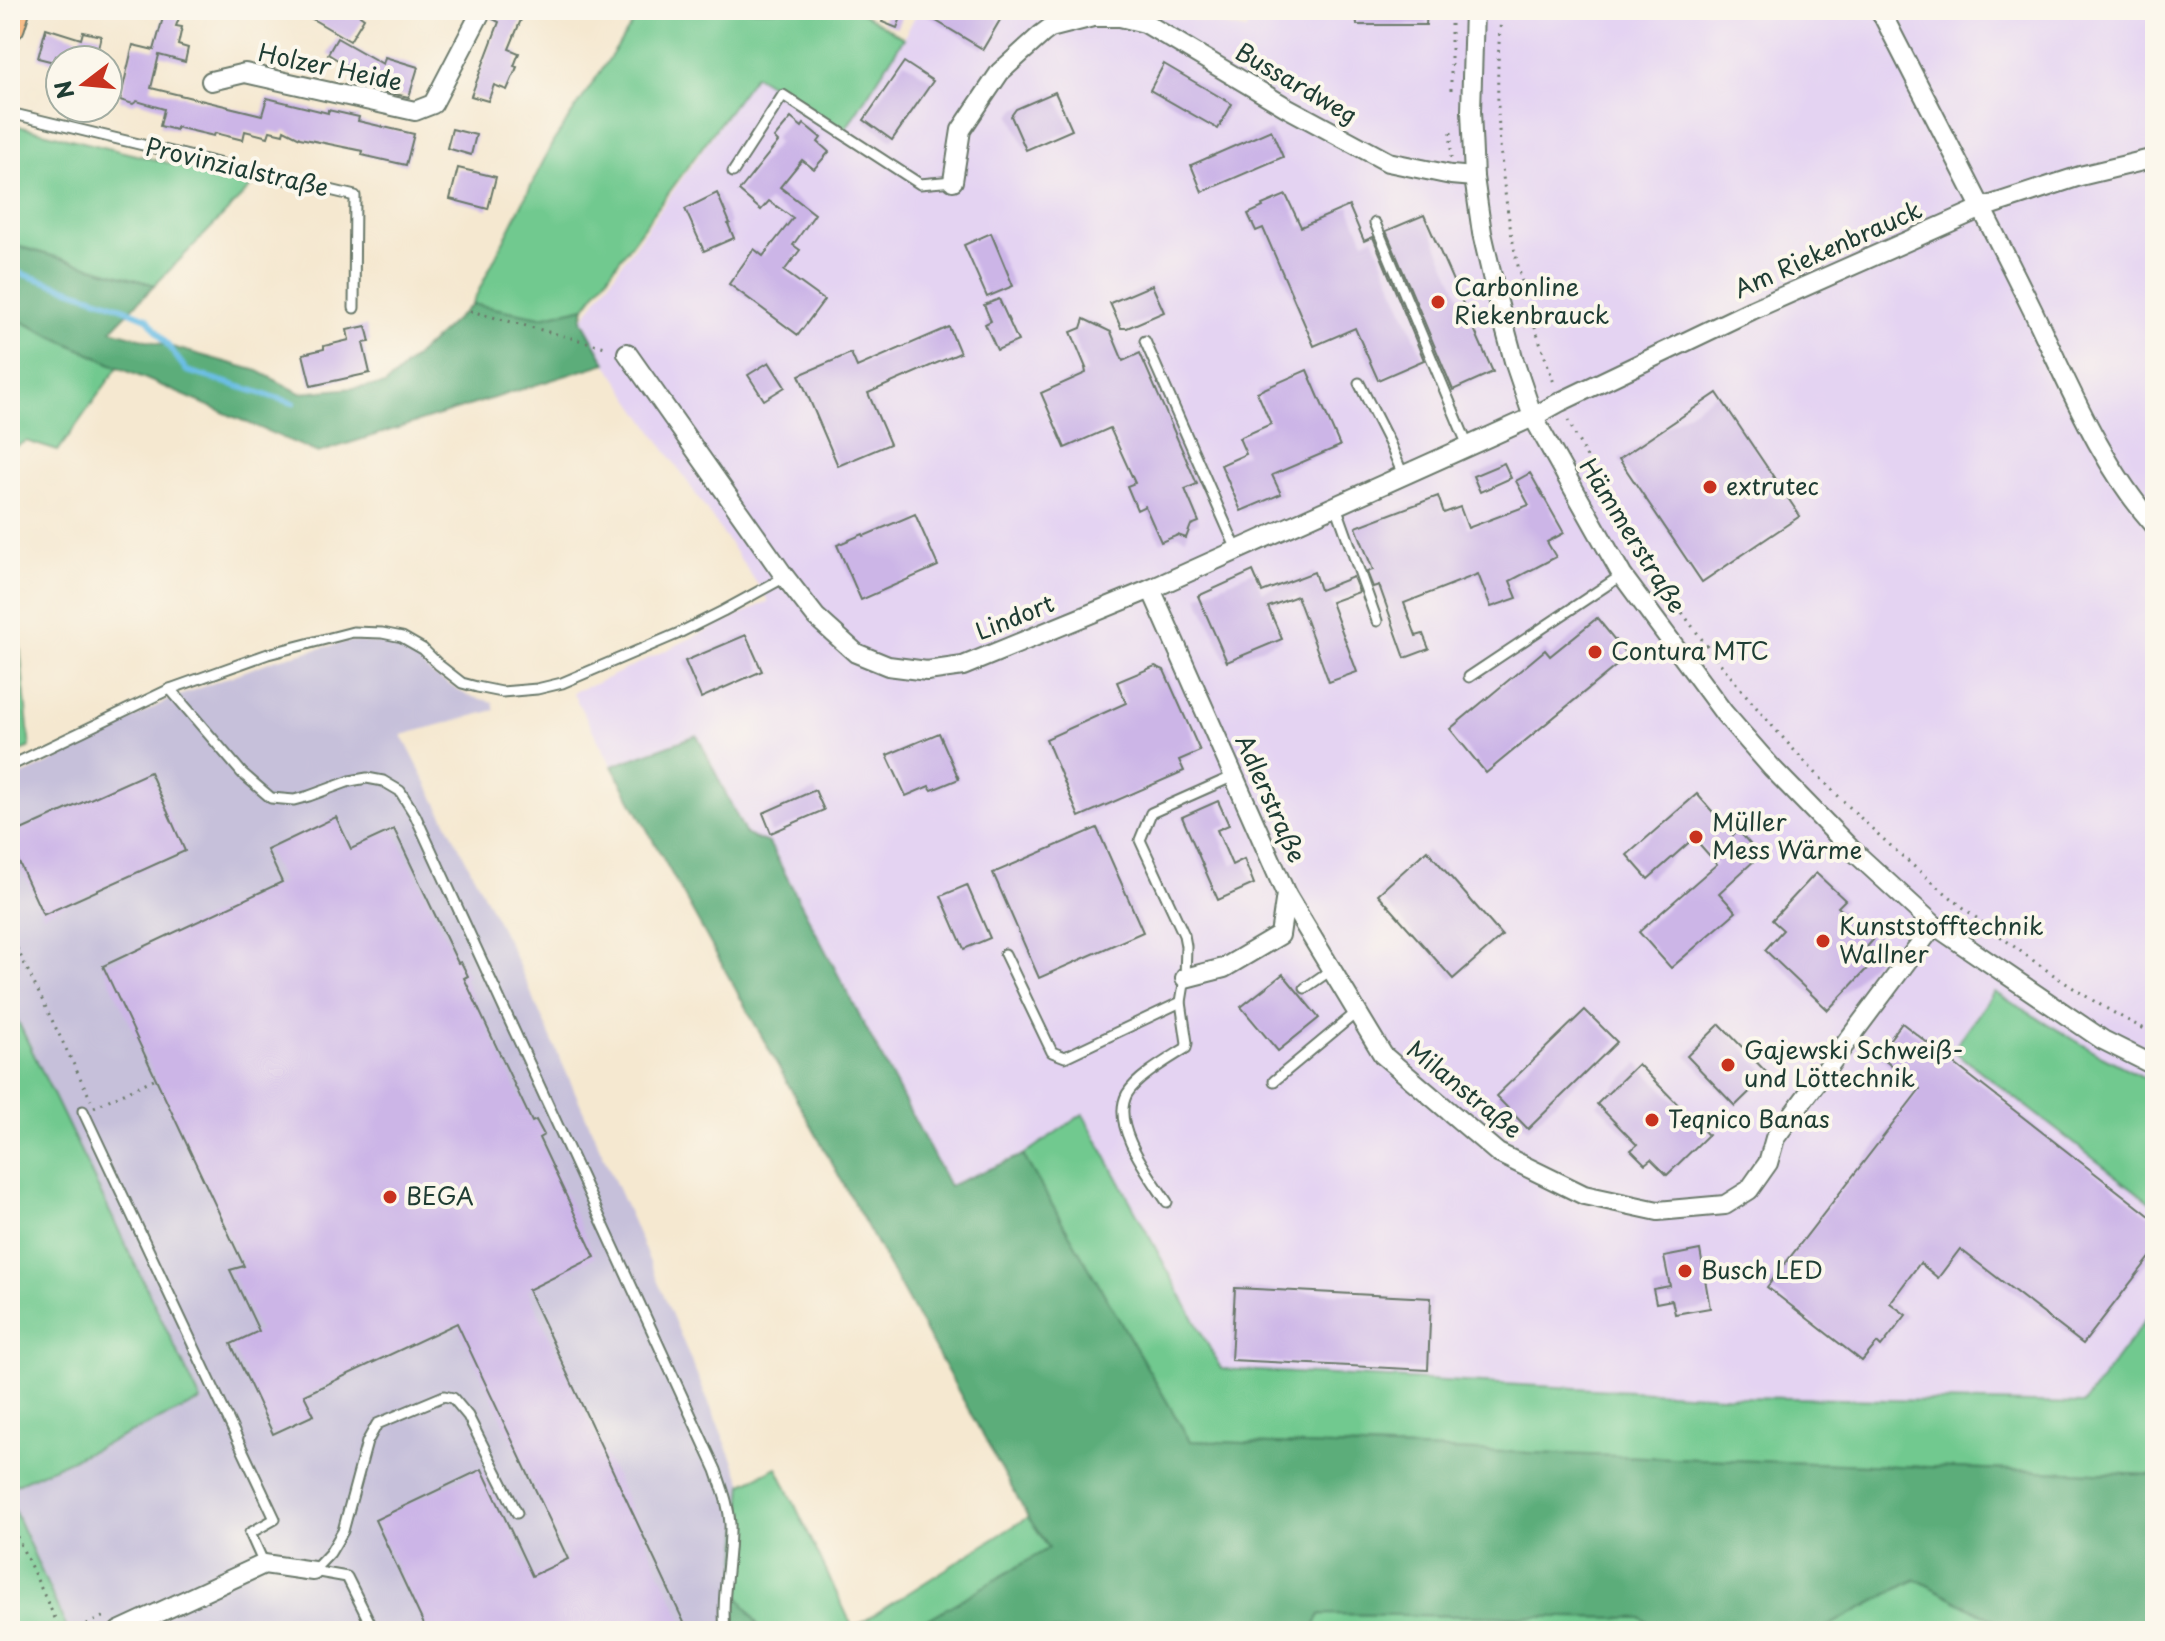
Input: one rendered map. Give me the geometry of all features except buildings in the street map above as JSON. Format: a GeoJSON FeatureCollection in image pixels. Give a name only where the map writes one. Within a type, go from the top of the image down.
{"type":"FeatureCollection","features":[{"type":"Feature","properties":{"kind":"main road"},"geometry":{"type":"LineString","coordinates":[[10,26],[15,10]]}},
{"type":"Feature","properties":{"kind":"street","name":"Hämmerstraße"},"geometry":{"type":"LineString","coordinates":[[1474,10],[1471,111],[1474,177],[1482,233],[1498,302],[1533,417],[1622,575],[1724,713],[1772,768],[1850,848],[1934,925],[2103,1040],[2155,1066]]}},
{"type":"Feature","properties":{"kind":"street"},"geometry":{"type":"LineString","coordinates":[[1880,10],[2100,448],[2136,504],[2155,526]]}},
{"type":"Feature","properties":{"kind":"street","name":"Holzer Heide"},"geometry":{"type":"LineString","coordinates":[[211,81],[245,73],[415,111],[433,104],[476,12]]}},
{"type":"Feature","properties":{"kind":"street","name":"Bussardweg"},"geometry":{"type":"LineString","coordinates":[[953,181],[961,130],[1000,72],[1050,28],[1093,17],[1120,17],[1145,23],[1286,107],[1388,162],[1474,177]]}},
{"type":"Feature","properties":{"kind":"street","name":"Am Riekenbrauck"},"geometry":{"type":"LineString","coordinates":[[1533,417],[1752,310],[1982,208],[2080,176],[2155,158]]}},
{"type":"Feature","properties":{"kind":"street","name":"Lindort"},"geometry":{"type":"LineString","coordinates":[[627,353],[816,617],[856,653],[888,666],[927,671],[963,666],[1151,589],[1533,417]]}},
{"type":"Feature","properties":{"kind":"street","name":"Adlerstraße"},"geometry":{"type":"LineString","coordinates":[[1151,589],[1286,894],[1280,935],[1224,968],[1185,978]]}},
{"type":"Feature","properties":{"kind":"street","name":"Milanstraße"},"geometry":{"type":"LineString","coordinates":[[1286,894],[1383,1055],[1498,1153],[1584,1195],[1658,1211],[1725,1205],[1749,1190],[1768,1163],[1775,1138],[1934,925]]}},
{"type":"Feature","properties":{"kind":"street"},"geometry":{"type":"LineString","coordinates":[[119,1631],[264,1564],[313,1571]]}},
{"type":"Feature","properties":{"kind":"lane"},"geometry":{"type":"LineString","coordinates":[[733,172],[783,95],[920,184],[953,181]]}},
{"type":"Feature","properties":{"kind":"lane","name":"Provinzialstraße"},"geometry":{"type":"LineString","coordinates":[[10,113],[355,196],[354,308]]}},
{"type":"Feature","properties":{"kind":"lane"},"geometry":{"type":"LineString","coordinates":[[1375,223],[1468,446]]}},
{"type":"Feature","properties":{"kind":"lane"},"geometry":{"type":"LineString","coordinates":[[1145,341],[1237,550]]}},
{"type":"Feature","properties":{"kind":"lane"},"geometry":{"type":"LineString","coordinates":[[1359,383],[1403,475]]}},
{"type":"Feature","properties":{"kind":"lane"},"geometry":{"type":"LineString","coordinates":[[1336,506],[1377,621]]}},
{"type":"Feature","properties":{"kind":"lane"},"geometry":{"type":"LineString","coordinates":[[1469,677],[1622,575]]}},
{"type":"Feature","properties":{"kind":"lane"},"geometry":{"type":"LineString","coordinates":[[10,766],[170,689],[268,654],[353,632],[402,637],[423,649],[462,683],[477,687],[502,692],[562,683],[637,652],[785,577]]}},
{"type":"Feature","properties":{"kind":"lane"},"geometry":{"type":"LineString","coordinates":[[170,689],[242,773],[271,798],[294,800],[367,778],[383,781],[400,791],[415,815],[716,1470],[726,1497],[730,1525],[723,1609],[725,1631]]}},
{"type":"Feature","properties":{"kind":"lane"},"geometry":{"type":"LineString","coordinates":[[1167,1202],[1132,1147],[1125,1129],[1123,1107],[1127,1094],[1140,1080],[1186,1048],[1181,1002],[1186,946],[1184,935],[1140,840],[1151,813],[1234,776]]}},
{"type":"Feature","properties":{"kind":"lane"},"geometry":{"type":"LineString","coordinates":[[1005,954],[1052,1052],[1065,1057],[1181,1002]]}},
{"type":"Feature","properties":{"kind":"lane"},"geometry":{"type":"LineString","coordinates":[[1305,988],[1331,970]]}},
{"type":"Feature","properties":{"kind":"lane"},"geometry":{"type":"LineString","coordinates":[[1274,1081],[1357,1012]]}},
{"type":"Feature","properties":{"kind":"lane"},"geometry":{"type":"LineString","coordinates":[[83,1111],[275,1519],[250,1533],[264,1564]]}},
{"type":"Feature","properties":{"kind":"lane"},"geometry":{"type":"LineString","coordinates":[[313,1571],[330,1553],[343,1531],[367,1442],[377,1424],[444,1396],[453,1398],[468,1416],[517,1513]]}},
{"type":"Feature","properties":{"kind":"lane"},"geometry":{"type":"LineString","coordinates":[[313,1571],[347,1577],[374,1631]]}},
{"type":"Feature","properties":{"kind":"path"},"geometry":{"type":"LineString","coordinates":[[1502,10],[1499,90],[1501,150],[1513,244],[1536,332],[1560,402],[1601,486],[1656,575],[1764,717],[1863,822],[1907,862],[2010,944],[2126,1021],[2155,1034]]}},
{"type":"Feature","properties":{"kind":"path"},"geometry":{"type":"LineString","coordinates":[[470,311],[627,353]]}},
{"type":"Feature","properties":{"kind":"path"},"geometry":{"type":"LineString","coordinates":[[10,934],[94,1107]]}},
{"type":"Feature","properties":{"kind":"path"},"geometry":{"type":"LineString","coordinates":[[83,1111],[156,1078]]}},
{"type":"Feature","properties":{"kind":"path"},"geometry":{"type":"LineString","coordinates":[[10,1522],[61,1631]]}},
{"type":"Feature","properties":{"kind":"shaded area"},"geometry":{"type":"Polygon","coordinates":[[[918,10],[1144,10],[1247,30],[1248,10],[2155,10],[2155,1307],[2083,1404],[1742,1397],[1220,1369],[1083,1115],[1023,1155],[949,1186],[769,843],[746,835],[697,735],[612,766],[572,692],[769,601],[606,363],[582,320],[756,74],[845,130],[904,38],[918,10]]]}},
{"type":"Feature","properties":{"kind":"shaded area"},"geometry":{"type":"Polygon","coordinates":[[[350,641],[393,644],[413,656],[433,675],[468,696],[493,702],[495,710],[402,735],[511,948],[632,1220],[743,1484],[734,1631],[68,1631],[10,1501],[10,780],[45,765],[168,700],[277,659],[350,641]]]}},
{"type":"Feature","properties":{"kind":"green space"},"geometry":{"type":"Polygon","coordinates":[[[642,10],[856,10],[904,38],[845,130],[755,75],[585,307],[541,317],[472,304],[553,142],[642,10]]]}},
{"type":"Feature","properties":{"kind":"green space"},"geometry":{"type":"Polygon","coordinates":[[[10,124],[254,184],[155,285],[10,244],[10,124]]]}},
{"type":"Feature","properties":{"kind":"green space"},"geometry":{"type":"Polygon","coordinates":[[[10,244],[155,285],[111,330],[258,371],[300,393],[385,385],[472,304],[541,317],[585,307],[582,320],[606,363],[318,453],[118,367],[10,316],[10,244]]]}},
{"type":"Feature","properties":{"kind":"green space"},"geometry":{"type":"Polygon","coordinates":[[[10,316],[118,367],[58,451],[26,441],[10,450],[10,316]]]}},
{"type":"Feature","properties":{"kind":"green space"},"geometry":{"type":"Polygon","coordinates":[[[10,548],[30,747],[10,755],[10,548]]]}},
{"type":"Feature","properties":{"kind":"green space"},"geometry":{"type":"Polygon","coordinates":[[[697,735],[746,835],[769,843],[949,1186],[1023,1155],[1190,1441],[2155,1475],[2155,1631],[2014,1631],[1916,1579],[1819,1631],[1659,1631],[1642,1618],[1320,1614],[1312,1631],[1009,1631],[1008,1628],[1002,1631],[908,1631],[1049,1548],[1028,1517],[612,766],[697,735]]]}},
{"type":"Feature","properties":{"kind":"green space"},"geometry":{"type":"Polygon","coordinates":[[[1994,992],[2102,1056],[2155,1083],[2155,1206],[1953,1050],[1994,992]]]}},
{"type":"Feature","properties":{"kind":"green space"},"geometry":{"type":"Polygon","coordinates":[[[10,1005],[201,1401],[15,1485],[10,1474],[10,1005]]]}},
{"type":"Feature","properties":{"kind":"green space"},"geometry":{"type":"Polygon","coordinates":[[[1083,1114],[1221,1369],[1742,1397],[2083,1404],[2155,1307],[2155,1475],[1190,1441],[1023,1155],[1083,1114]]]}},
{"type":"Feature","properties":{"kind":"green space"},"geometry":{"type":"Polygon","coordinates":[[[777,1467],[853,1628],[1028,1517],[1049,1549],[908,1631],[762,1631],[735,1591],[743,1484],[777,1467]]]}},
{"type":"Feature","properties":{"kind":"green space"},"geometry":{"type":"Polygon","coordinates":[[[10,1501],[68,1631],[10,1631],[10,1501]]]}},
{"type":"Feature","properties":{"kind":"green space"},"geometry":{"type":"Polygon","coordinates":[[[1916,1579],[2014,1631],[1819,1631],[1916,1579]]]}},
{"type":"Feature","properties":{"kind":"green space"},"geometry":{"type":"Polygon","coordinates":[[[735,1591],[762,1631],[734,1631],[735,1591]]]}},
{"type":"Feature","properties":{"kind":"green space"},"geometry":{"type":"Polygon","coordinates":[[[1320,1614],[1642,1618],[1659,1631],[1312,1631],[1320,1614]]]}},
{"type":"Feature","properties":{"kind":"waterway"},"geometry":{"type":"LineString","coordinates":[[10,270],[147,318],[187,371],[293,403]]}},
{"type":"Feature","properties":{"kind":"place","name":"Carbonline Riekenbrauck"},"geometry":{"type":"Point","coordinates":[1438,302]}},
{"type":"Feature","properties":{"kind":"place","name":"extrutec"},"geometry":{"type":"Point","coordinates":[1710,487]}},
{"type":"Feature","properties":{"kind":"place","name":"Contura MTC"},"geometry":{"type":"Point","coordinates":[1595,652]}},
{"type":"Feature","properties":{"kind":"place","name":"Müller Mess Wärme"},"geometry":{"type":"Point","coordinates":[1696,837]}},
{"type":"Feature","properties":{"kind":"place","name":"Kunststofftechnik Wallner"},"geometry":{"type":"Point","coordinates":[1823,941]}},
{"type":"Feature","properties":{"kind":"place","name":"Gajewski Schweiß- und Löttechnik"},"geometry":{"type":"Point","coordinates":[1728,1065]}},
{"type":"Feature","properties":{"kind":"place","name":"Teqnico Banas"},"geometry":{"type":"Point","coordinates":[1652,1120]}},
{"type":"Feature","properties":{"kind":"place","name":"BEGA"},"geometry":{"type":"Point","coordinates":[390,1197]}},
{"type":"Feature","properties":{"kind":"place","name":"Busch LED"},"geometry":{"type":"Point","coordinates":[1685,1271]}}]}
